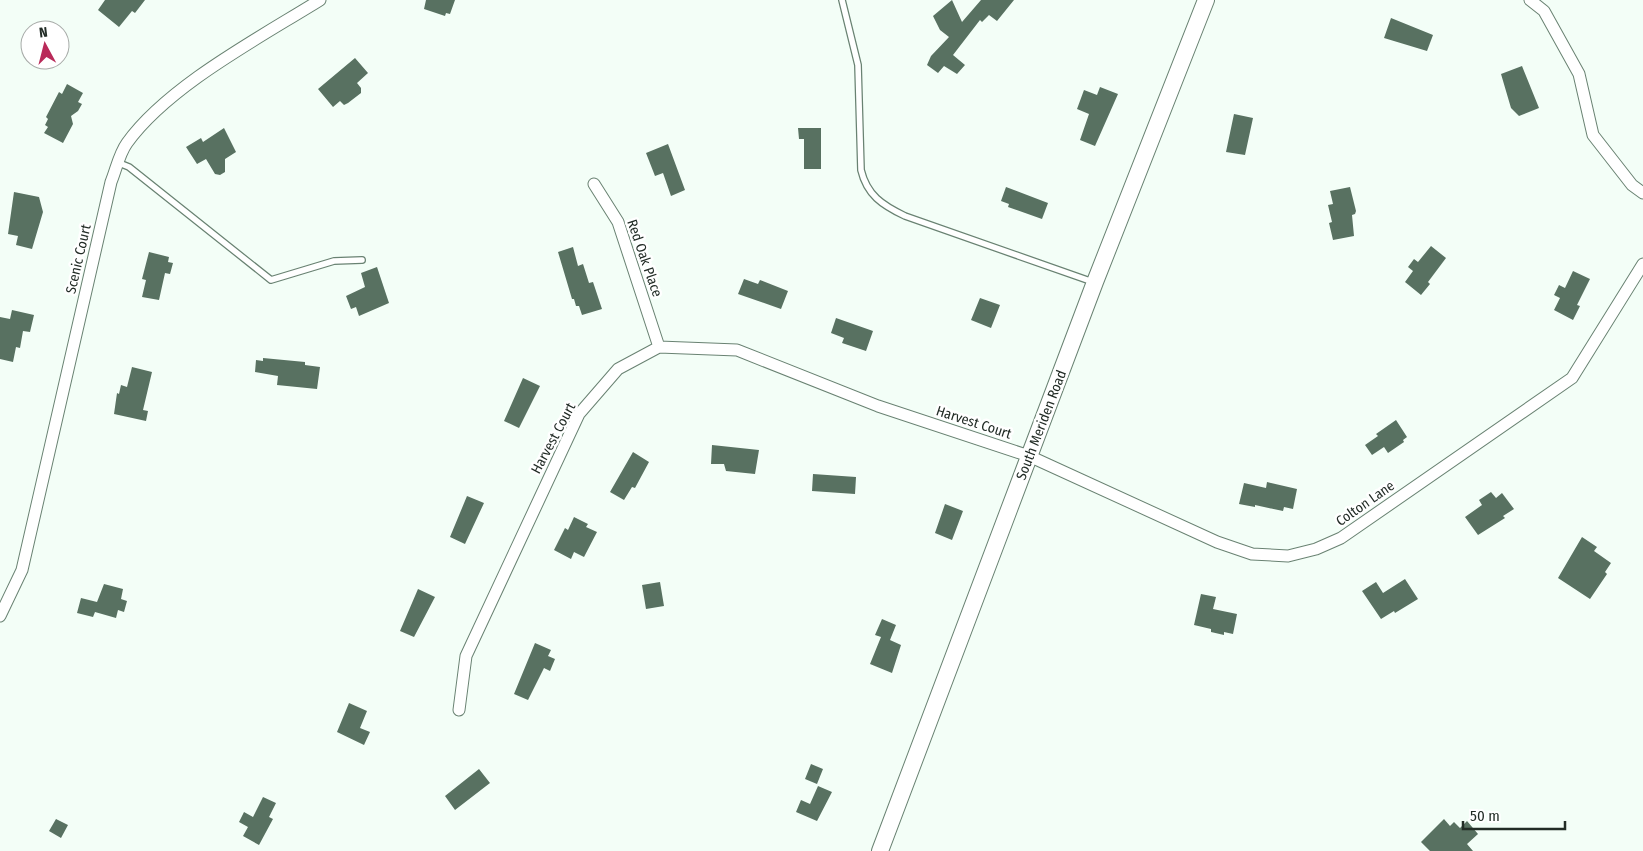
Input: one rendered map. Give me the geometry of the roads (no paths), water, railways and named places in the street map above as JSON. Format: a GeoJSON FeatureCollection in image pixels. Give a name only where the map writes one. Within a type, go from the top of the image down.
{"type":"FeatureCollection","features":[{"type":"Feature","properties":{"kind":"main road","name":"South Meriden Road"},"geometry":{"type":"LineString","coordinates":[[880,851],[1095,282],[1206,0]]}},
{"type":"Feature","properties":{"kind":"street","name":"Scenic Court"},"geometry":{"type":"LineString","coordinates":[[0,616],[22,570],[111,182],[126,145],[160,105],[226,59],[320,0]]}},
{"type":"Feature","properties":{"kind":"street"},"geometry":{"type":"LineString","coordinates":[[1530,0],[1544,11],[1579,74],[1593,135],[1632,185],[1643,193]]}},
{"type":"Feature","properties":{"kind":"street","name":"Red Oak Place"},"geometry":{"type":"LineString","coordinates":[[594,184],[618,222],[659,347]]}},
{"type":"Feature","properties":{"kind":"street","name":"Colton Lane"},"geometry":{"type":"LineString","coordinates":[[1029,456],[1217,542],[1252,554],[1288,556],[1316,550],[1341,538],[1572,378],[1643,264]]}},
{"type":"Feature","properties":{"kind":"street","name":"Harvest Court"},"geometry":{"type":"LineString","coordinates":[[459,710],[466,656],[579,414],[618,369],[659,347],[737,350],[878,406],[1029,456]]}},
{"type":"Feature","properties":{"kind":"lane"},"geometry":{"type":"LineString","coordinates":[[842,0],[858,66],[861,170],[864,184],[873,197],[885,206],[905,216],[1095,282]]}},
{"type":"Feature","properties":{"kind":"lane"},"geometry":{"type":"LineString","coordinates":[[119,163],[129,167],[271,280],[334,261],[362,260]]}}]}
